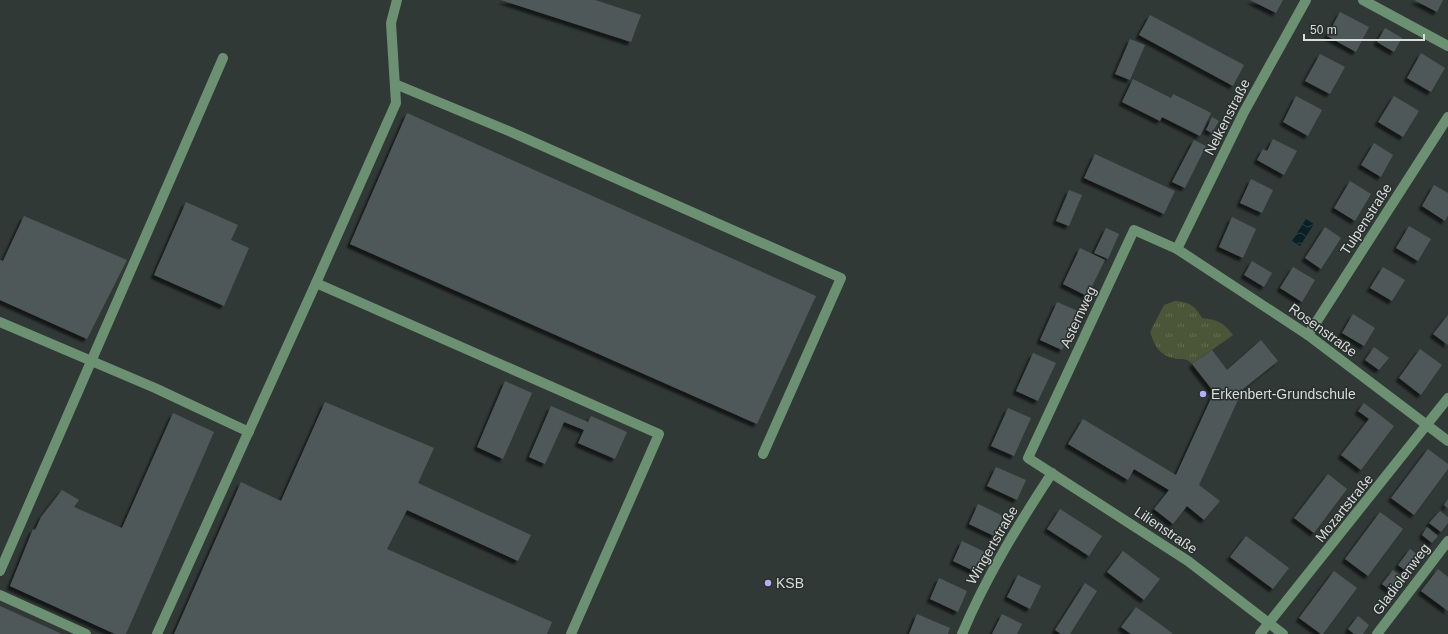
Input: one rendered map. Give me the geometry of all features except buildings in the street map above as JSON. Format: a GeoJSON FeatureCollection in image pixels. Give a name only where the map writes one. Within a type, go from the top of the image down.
{"type":"FeatureCollection","features":[{"type":"Feature","properties":{"kind":"street"},"geometry":{"type":"LineString","coordinates":[[157,634],[396,103],[390,23],[397,0]]}},
{"type":"Feature","properties":{"kind":"street","name":"Nelkenstraße"},"geometry":{"type":"LineString","coordinates":[[1177,249],[1244,112],[1306,0]]}},
{"type":"Feature","properties":{"kind":"street"},"geometry":{"type":"LineString","coordinates":[[1363,0],[1448,46]]}},
{"type":"Feature","properties":{"kind":"street"},"geometry":{"type":"LineString","coordinates":[[0,572],[223,58]]}},
{"type":"Feature","properties":{"kind":"street"},"geometry":{"type":"LineString","coordinates":[[395,84],[511,132],[841,278],[763,454]]}},
{"type":"Feature","properties":{"kind":"street","name":"Tulpenstraße"},"geometry":{"type":"LineString","coordinates":[[1308,335],[1448,118]]}},
{"type":"Feature","properties":{"kind":"street","name":"Asternweg"},"geometry":{"type":"LineString","coordinates":[[1028,458],[1134,230],[1177,249]]}},
{"type":"Feature","properties":{"kind":"street","name":"Rosenstraße"},"geometry":{"type":"LineString","coordinates":[[1177,249],[1308,335],[1448,441]]}},
{"type":"Feature","properties":{"kind":"street"},"geometry":{"type":"LineString","coordinates":[[316,283],[659,434],[571,634]]}},
{"type":"Feature","properties":{"kind":"street"},"geometry":{"type":"LineString","coordinates":[[0,322],[155,388],[249,432]]}},
{"type":"Feature","properties":{"kind":"street","name":"Mozartstraße"},"geometry":{"type":"LineString","coordinates":[[1260,634],[1448,398]]}},
{"type":"Feature","properties":{"kind":"street","name":"Lilienstraße"},"geometry":{"type":"LineString","coordinates":[[1028,458],[1188,561],[1283,634]]}},
{"type":"Feature","properties":{"kind":"street","name":"Wingertstraße"},"geometry":{"type":"LineString","coordinates":[[962,634],[1003,550],[1052,473]]}},
{"type":"Feature","properties":{"kind":"street","name":"Gladiolenweg"},"geometry":{"type":"LineString","coordinates":[[1377,634],[1448,541]]}},
{"type":"Feature","properties":{"kind":"street"},"geometry":{"type":"LineString","coordinates":[[0,596],[86,634]]}},
{"type":"Feature","properties":{"kind":"green space"},"geometry":{"type":"Polygon","coordinates":[[[1175,301],[1185,302],[1192,305],[1202,318],[1220,322],[1233,335],[1192,364],[1189,361],[1172,358],[1163,354],[1154,343],[1150,332],[1164,305],[1175,301]]]}},
{"type":"Feature","properties":{"kind":"water"},"geometry":{"type":"Polygon","coordinates":[[[1306,219],[1314,224],[1300,246],[1292,241],[1306,219]]]}},
{"type":"Feature","properties":{"kind":"place","name":"Erkenbert-Grundschule"},"geometry":{"type":"Point","coordinates":[1203,394]}},
{"type":"Feature","properties":{"kind":"place","name":"KSB"},"geometry":{"type":"Point","coordinates":[768,583]}}]}
